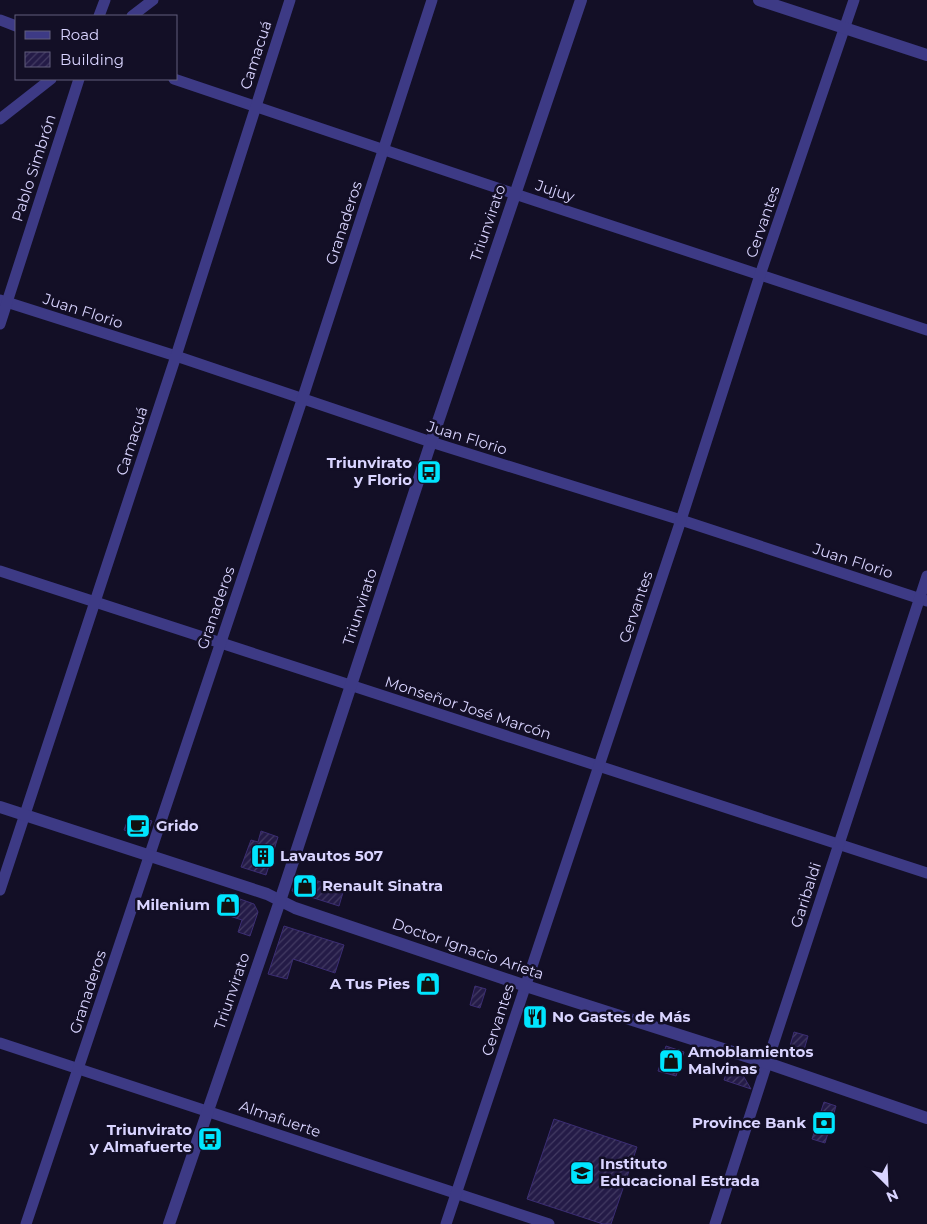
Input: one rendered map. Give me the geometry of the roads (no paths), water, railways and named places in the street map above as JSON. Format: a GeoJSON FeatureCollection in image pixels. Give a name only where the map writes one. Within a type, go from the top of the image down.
{"type":"FeatureCollection","features":[{"type":"Feature","properties":{"kind":"street"},"geometry":{"type":"LineString","coordinates":[[99,15],[105,0]]}},
{"type":"Feature","properties":{"kind":"street"},"geometry":{"type":"LineString","coordinates":[[133,15],[153,0]]}},
{"type":"Feature","properties":{"kind":"street","name":"Camacuá"},"geometry":{"type":"LineString","coordinates":[[0,890],[176,356],[290,0]]}},
{"type":"Feature","properties":{"kind":"street","name":"Granaderos"},"geometry":{"type":"LineString","coordinates":[[26,1224],[302,400],[432,0]]}},
{"type":"Feature","properties":{"kind":"street","name":"Triunvirato"},"geometry":{"type":"LineString","coordinates":[[169,1224],[280,901],[431,442],[581,0]]}},
{"type":"Feature","properties":{"kind":"street"},"geometry":{"type":"LineString","coordinates":[[759,0],[927,55]]}},
{"type":"Feature","properties":{"kind":"street","name":"Cervantes"},"geometry":{"type":"LineString","coordinates":[[446,1224],[760,275],[854,0]]}},
{"type":"Feature","properties":{"kind":"street"},"geometry":{"type":"LineString","coordinates":[[0,20],[15,26]]}},
{"type":"Feature","properties":{"kind":"street"},"geometry":{"type":"LineString","coordinates":[[0,119],[50,80]]}},
{"type":"Feature","properties":{"kind":"street","name":"Pablo Simbrón"},"geometry":{"type":"LineString","coordinates":[[0,324],[4,301],[79,80]]}},
{"type":"Feature","properties":{"kind":"street","name":"Jujuy"},"geometry":{"type":"LineString","coordinates":[[177,80],[927,330]]}},
{"type":"Feature","properties":{"kind":"street","name":"Juan Florio"},"geometry":{"type":"LineString","coordinates":[[4,301],[176,356],[431,442],[680,520],[923,600]]}},
{"type":"Feature","properties":{"kind":"street","name":"Monseñor José Marcón"},"geometry":{"type":"LineString","coordinates":[[0,571],[927,873]]}},
{"type":"Feature","properties":{"kind":"street","name":"Garibaldi"},"geometry":{"type":"LineString","coordinates":[[715,1224],[839,844],[923,600],[927,576]]}},
{"type":"Feature","properties":{"kind":"street","name":"Doctor Ignacio Arieta"},"geometry":{"type":"LineString","coordinates":[[0,807],[267,894],[280,901],[526,986],[767,1063],[927,1118]]}},
{"type":"Feature","properties":{"kind":"street","name":"Almafuerte"},"geometry":{"type":"LineString","coordinates":[[0,1043],[549,1224]]}},
{"type":"Feature","properties":{"kind":"place","name":"Triunvirato y Florio"},"geometry":{"type":"Point","coordinates":[429,472]}},
{"type":"Feature","properties":{"kind":"place","name":"Grido"},"geometry":{"type":"Point","coordinates":[138,826]}},
{"type":"Feature","properties":{"kind":"place","name":"Lavautos 507"},"geometry":{"type":"Point","coordinates":[263,856]}},
{"type":"Feature","properties":{"kind":"place","name":"Renault Sinatra"},"geometry":{"type":"Point","coordinates":[305,886]}},
{"type":"Feature","properties":{"kind":"place","name":"Milenium"},"geometry":{"type":"Point","coordinates":[228,905]}},
{"type":"Feature","properties":{"kind":"place","name":"A Tus Pies"},"geometry":{"type":"Point","coordinates":[428,984]}},
{"type":"Feature","properties":{"kind":"place","name":"No Gastes de Más"},"geometry":{"type":"Point","coordinates":[535,1017]}},
{"type":"Feature","properties":{"kind":"place","name":"Amoblamientos Malvinas"},"geometry":{"type":"Point","coordinates":[671,1061]}},
{"type":"Feature","properties":{"kind":"place","name":"Province Bank"},"geometry":{"type":"Point","coordinates":[824,1123]}},
{"type":"Feature","properties":{"kind":"place","name":"Triunvirato y Almafuerte"},"geometry":{"type":"Point","coordinates":[210,1139]}},
{"type":"Feature","properties":{"kind":"place","name":"Instituto Educacional Estrada"},"geometry":{"type":"Point","coordinates":[582,1173]}}]}
